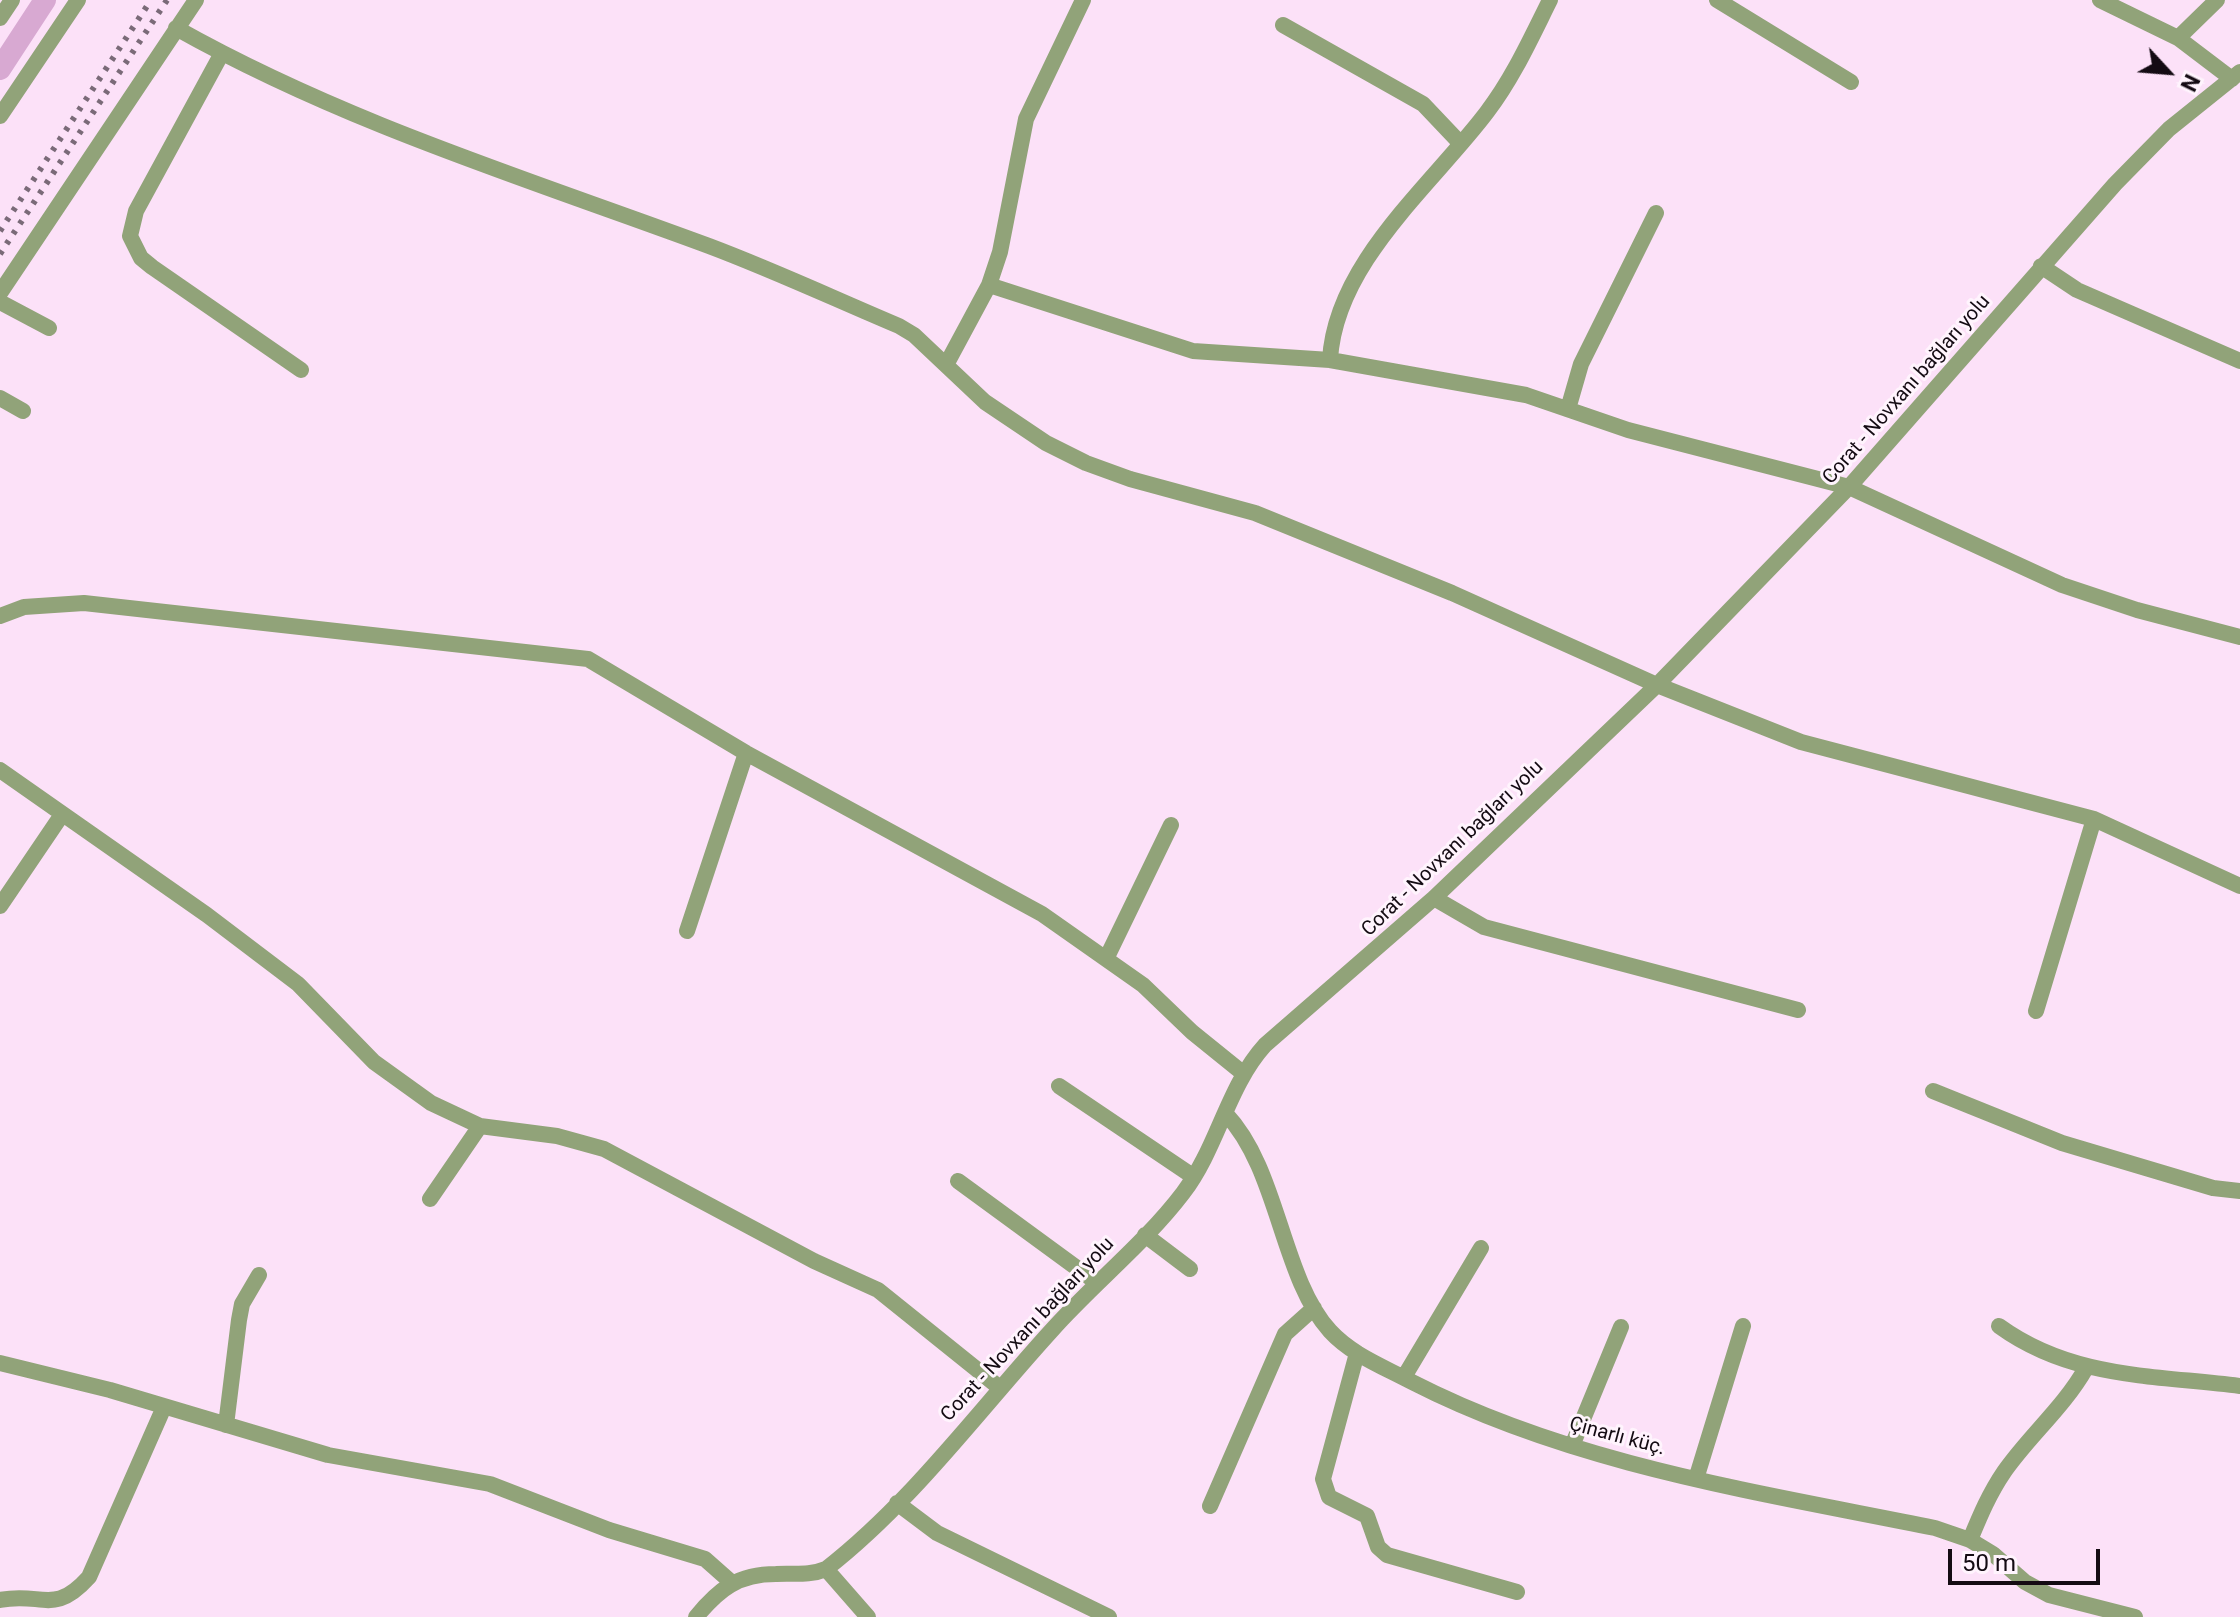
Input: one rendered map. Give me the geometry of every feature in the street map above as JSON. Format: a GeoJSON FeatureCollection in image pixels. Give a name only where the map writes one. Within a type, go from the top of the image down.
{"type":"FeatureCollection","features":[{"type":"Feature","properties":{"kind":"street"},"geometry":{"type":"LineString","coordinates":[[0,18],[12,0]]}},
{"type":"Feature","properties":{"kind":"street"},"geometry":{"type":"LineString","coordinates":[[0,116],[78,0]]}},
{"type":"Feature","properties":{"kind":"street"},"geometry":{"type":"LineString","coordinates":[[0,293],[196,0]]}},
{"type":"Feature","properties":{"kind":"street"},"geometry":{"type":"LineString","coordinates":[[946,365],[989,285],[1000,252],[1026,119],[1083,0]]}},
{"type":"Feature","properties":{"kind":"street"},"geometry":{"type":"LineString","coordinates":[[1330,360],[1335,318],[1359,272],[1488,111],[1550,0]]}},
{"type":"Feature","properties":{"kind":"street"},"geometry":{"type":"LineString","coordinates":[[1717,0],[1851,82]]}},
{"type":"Feature","properties":{"kind":"street"},"geometry":{"type":"LineString","coordinates":[[2100,0],[2178,38],[2236,76]]}},
{"type":"Feature","properties":{"kind":"street"},"geometry":{"type":"LineString","coordinates":[[2178,38],[2217,0]]}},
{"type":"Feature","properties":{"kind":"street"},"geometry":{"type":"LineString","coordinates":[[1283,25],[1423,104],[1460,143]]}},
{"type":"Feature","properties":{"kind":"street"},"geometry":{"type":"LineString","coordinates":[[176,28],[222,53],[406,137],[763,267],[899,326],[914,335],[1007,418],[1086,463],[1130,479],[1255,513],[1452,593],[1657,685],[1801,742],[2094,819],[2240,886]]}},
{"type":"Feature","properties":{"kind":"street"},"geometry":{"type":"LineString","coordinates":[[222,53],[136,211],[130,236],[141,258],[152,267],[301,370]]}},
{"type":"Feature","properties":{"kind":"street","name":"Corat - Novxanı bağları yolu"},"geometry":{"type":"LineString","coordinates":[[826,1569],[897,1503],[1096,1282],[1145,1235],[1194,1177],[1244,1074],[1265,1045],[1434,898],[1657,685],[1849,487],[2041,266],[2169,129],[2236,76]]}},
{"type":"Feature","properties":{"kind":"street"},"geometry":{"type":"LineString","coordinates":[[1568,409],[1581,364],[1656,213]]}},
{"type":"Feature","properties":{"kind":"street"},"geometry":{"type":"LineString","coordinates":[[2041,266],[2077,290],[2240,361]]}},
{"type":"Feature","properties":{"kind":"street"},"geometry":{"type":"LineString","coordinates":[[989,285],[1193,351],[1330,360],[1494,387],[1628,430],[1849,487],[2062,585],[2137,610],[2240,637]]}},
{"type":"Feature","properties":{"kind":"street"},"geometry":{"type":"LineString","coordinates":[[0,302],[49,328]]}},
{"type":"Feature","properties":{"kind":"street"},"geometry":{"type":"LineString","coordinates":[[0,398],[23,411]]}},
{"type":"Feature","properties":{"kind":"street"},"geometry":{"type":"LineString","coordinates":[[0,616],[24,607],[84,603],[578,657],[606,667],[746,753],[1042,914],[1107,957],[1244,1074]]}},
{"type":"Feature","properties":{"kind":"street"},"geometry":{"type":"LineString","coordinates":[[687,931],[746,753]]}},
{"type":"Feature","properties":{"kind":"street"},"geometry":{"type":"LineString","coordinates":[[0,770],[61,816],[207,915],[298,984],[374,1062],[398,1082],[480,1126],[557,1136],[604,1149],[814,1261],[870,1285],[1000,1388]]}},
{"type":"Feature","properties":{"kind":"street"},"geometry":{"type":"LineString","coordinates":[[0,906],[61,816]]}},
{"type":"Feature","properties":{"kind":"street"},"geometry":{"type":"LineString","coordinates":[[2036,1011],[2094,819]]}},
{"type":"Feature","properties":{"kind":"street"},"geometry":{"type":"LineString","coordinates":[[1107,957],[1171,825]]}},
{"type":"Feature","properties":{"kind":"street"},"geometry":{"type":"LineString","coordinates":[[1434,898],[1484,927],[1798,1010]]}},
{"type":"Feature","properties":{"kind":"street"},"geometry":{"type":"LineString","coordinates":[[1059,1086],[1194,1177]]}},
{"type":"Feature","properties":{"kind":"street"},"geometry":{"type":"LineString","coordinates":[[1933,1091],[2062,1143],[2213,1188],[2240,1191]]}},
{"type":"Feature","properties":{"kind":"street","name":"Çinarlı küç."},"geometry":{"type":"LineString","coordinates":[[1226,1114],[1247,1139],[1314,1308],[1328,1329],[1357,1353],[1504,1425],[1696,1479],[1935,1528],[1970,1540],[1993,1554],[2025,1582],[2049,1595],[2135,1617]]}},
{"type":"Feature","properties":{"kind":"street"},"geometry":{"type":"LineString","coordinates":[[430,1199],[480,1126]]}},
{"type":"Feature","properties":{"kind":"street"},"geometry":{"type":"LineString","coordinates":[[958,1181],[1096,1282]]}},
{"type":"Feature","properties":{"kind":"street"},"geometry":{"type":"LineString","coordinates":[[1145,1235],[1190,1269]]}},
{"type":"Feature","properties":{"kind":"street"},"geometry":{"type":"LineString","coordinates":[[1404,1377],[1481,1248]]}},
{"type":"Feature","properties":{"kind":"street"},"geometry":{"type":"LineString","coordinates":[[226,1425],[242,1304],[259,1275]]}},
{"type":"Feature","properties":{"kind":"street"},"geometry":{"type":"LineString","coordinates":[[1210,1506],[1285,1334],[1314,1308]]}},
{"type":"Feature","properties":{"kind":"street"},"geometry":{"type":"LineString","coordinates":[[1696,1479],[1743,1326]]}},
{"type":"Feature","properties":{"kind":"street"},"geometry":{"type":"LineString","coordinates":[[1999,1326],[2026,1346],[2086,1368],[2240,1386]]}},
{"type":"Feature","properties":{"kind":"street"},"geometry":{"type":"LineString","coordinates":[[1572,1446],[1621,1327]]}},
{"type":"Feature","properties":{"kind":"street"},"geometry":{"type":"LineString","coordinates":[[1357,1353],[1323,1479],[1329,1497],[1367,1516],[1378,1547],[1387,1555],[1517,1592]]}},
{"type":"Feature","properties":{"kind":"street"},"geometry":{"type":"LineString","coordinates":[[0,1363],[361,1463],[501,1487],[609,1530],[705,1559],[731,1582]]}},
{"type":"Feature","properties":{"kind":"street"},"geometry":{"type":"LineString","coordinates":[[1970,1540],[1988,1496],[2005,1469],[2075,1387],[2086,1368]]}},
{"type":"Feature","properties":{"kind":"street"},"geometry":{"type":"LineString","coordinates":[[0,1600],[58,1603],[75,1594],[89,1577],[164,1407]]}},
{"type":"Feature","properties":{"kind":"street"},"geometry":{"type":"LineString","coordinates":[[897,1503],[937,1533],[1109,1617]]}},
{"type":"Feature","properties":{"kind":"street"},"geometry":{"type":"LineString","coordinates":[[696,1617],[716,1592],[731,1582],[754,1575],[814,1573],[826,1569],[868,1617]]}},
{"type":"Feature","properties":{"kind":"waterway"},"geometry":{"type":"LineString","coordinates":[[0,69],[45,0]]}},
{"type":"Feature","properties":{"kind":"railway"},"geometry":{"type":"LineString","coordinates":[[0,231],[151,0]]}},
{"type":"Feature","properties":{"kind":"railway"},"geometry":{"type":"LineString","coordinates":[[0,254],[167,0]]}}]}
